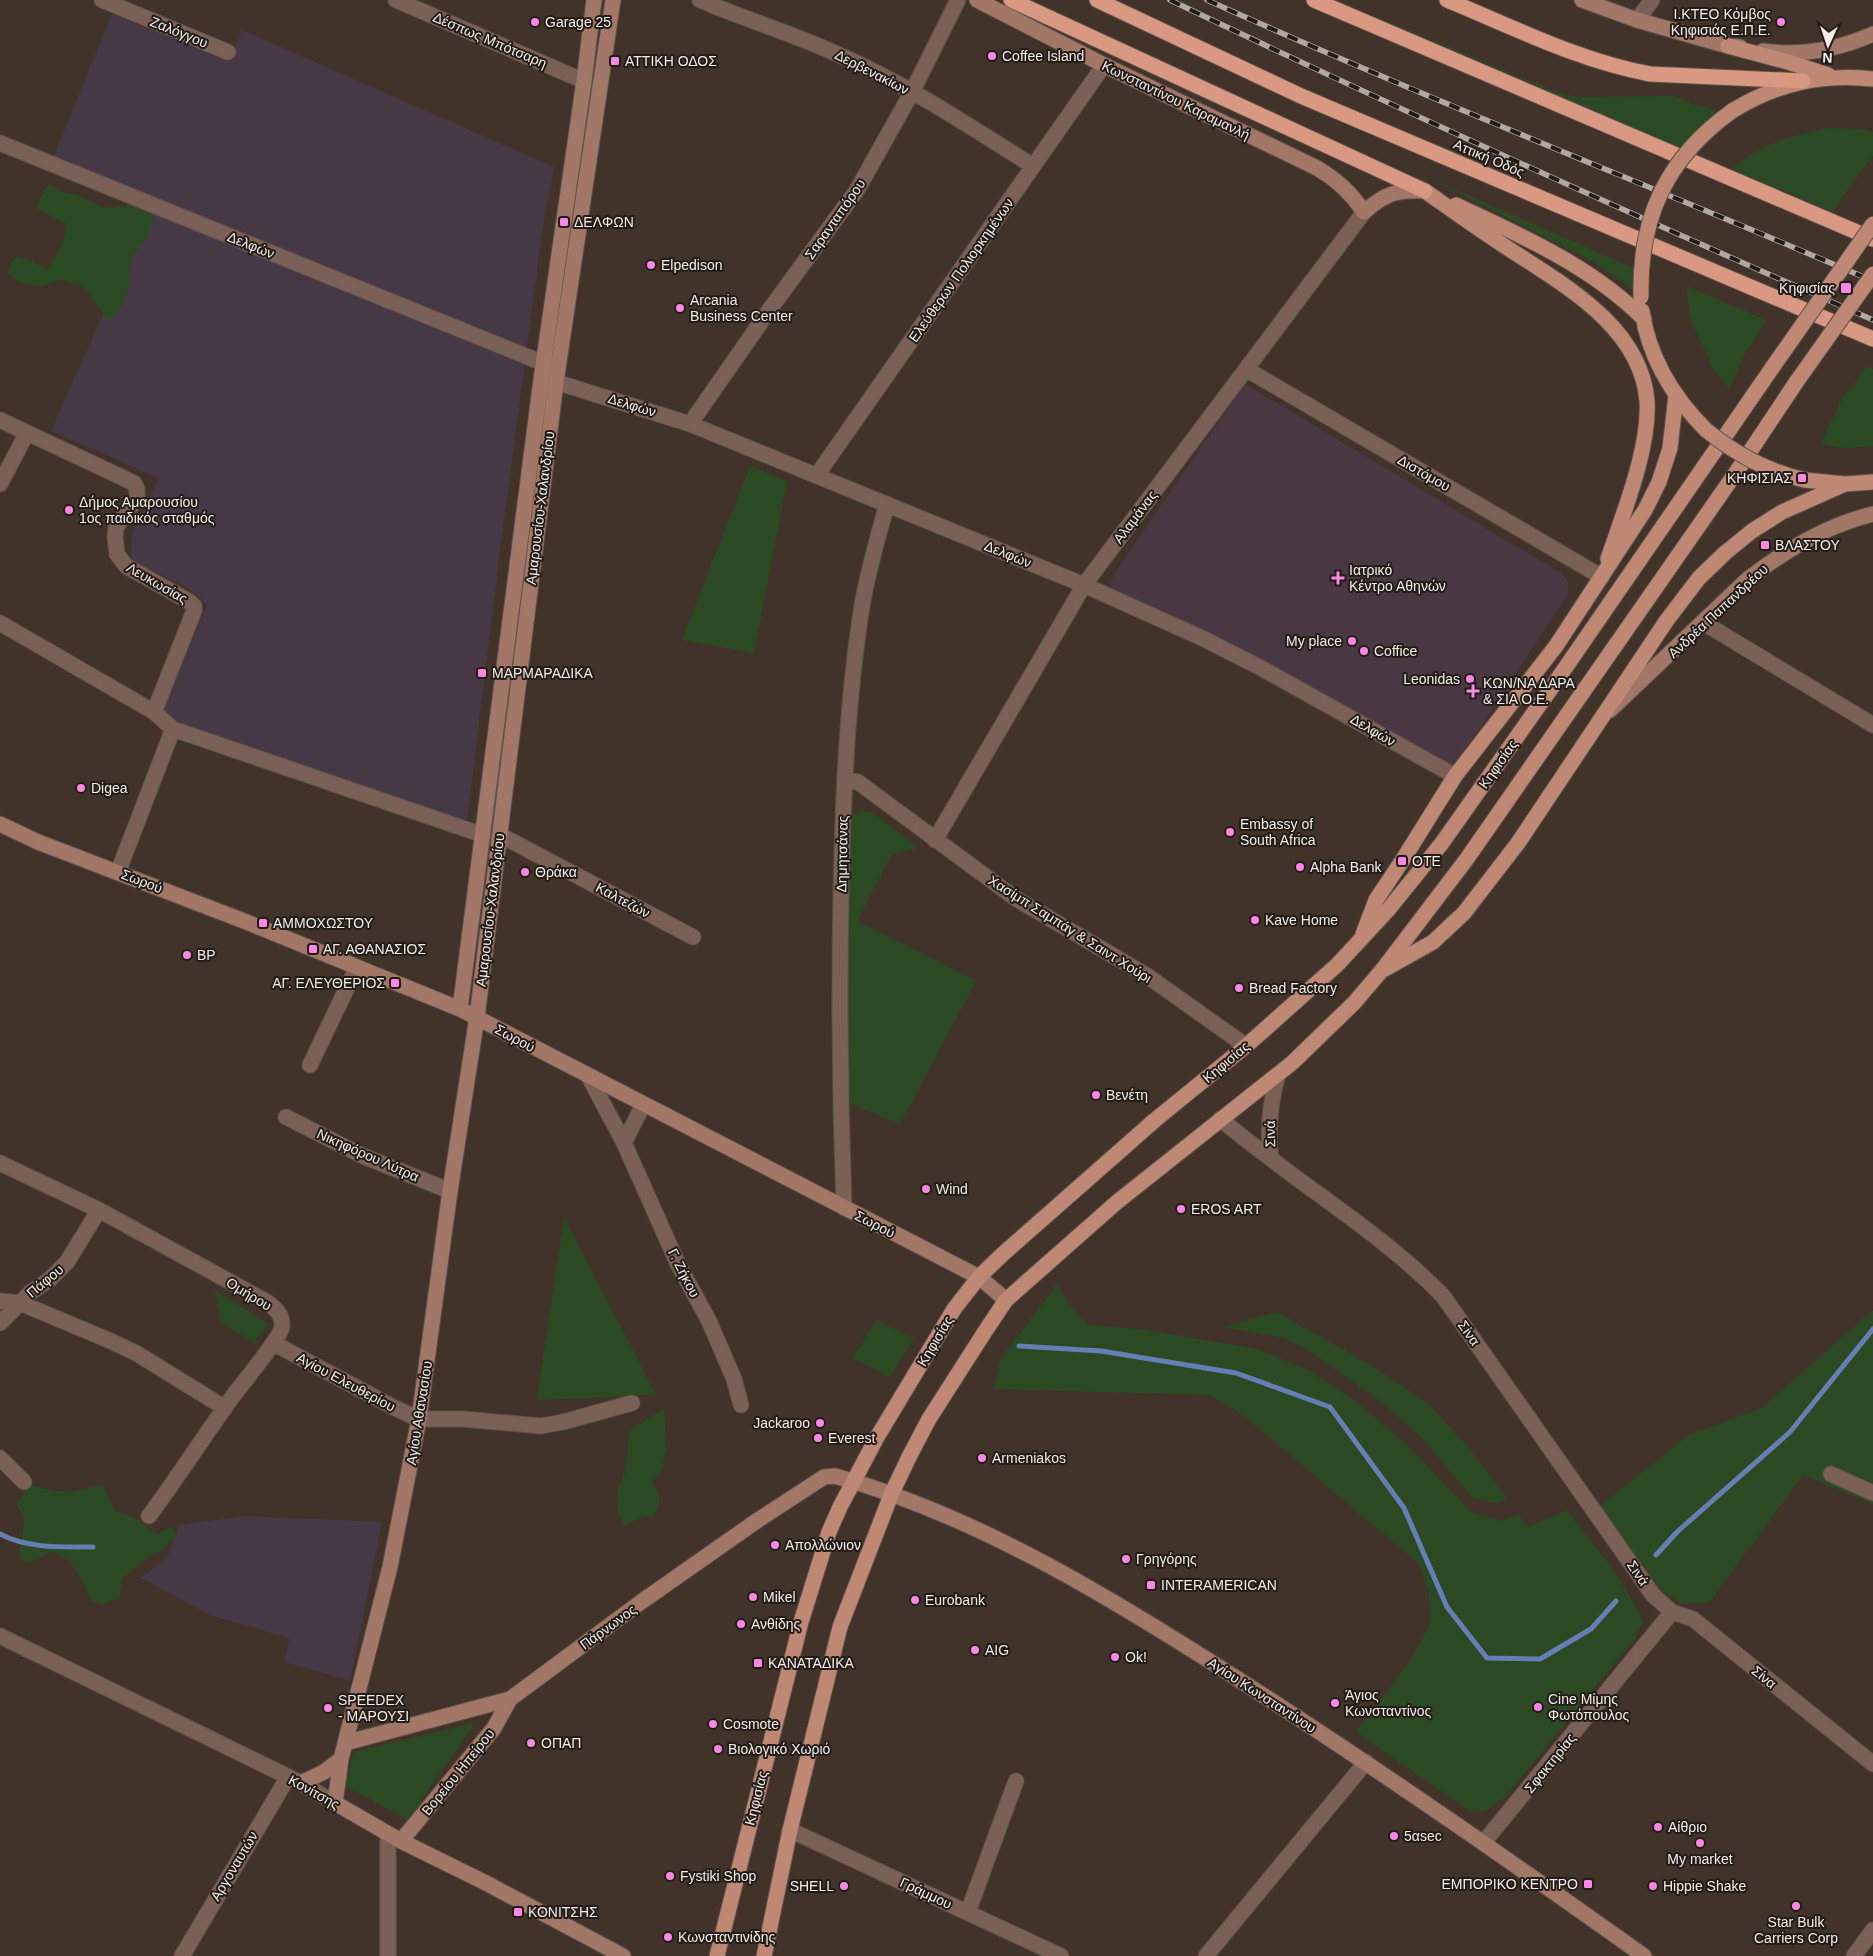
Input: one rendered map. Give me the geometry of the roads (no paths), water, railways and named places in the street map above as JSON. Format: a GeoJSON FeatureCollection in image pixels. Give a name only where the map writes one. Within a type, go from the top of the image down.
{"type":"FeatureCollection","features":[{"type":"Feature","properties":{"kind":"highway"},"geometry":{"type":"LineString","coordinates":[[1011,0],[1425,190]]}},
{"type":"Feature","properties":{"kind":"highway","name":"Αττική Οδός"},"geometry":{"type":"LineString","coordinates":[[1097,0],[1301,96],[1873,339]]}},
{"type":"Feature","properties":{"kind":"highway"},"geometry":{"type":"LineString","coordinates":[[1314,0],[1873,239]]}},
{"type":"Feature","properties":{"kind":"highway"},"geometry":{"type":"LineString","coordinates":[[1446,0],[1583,56],[1626,69],[1650,74],[1803,81]]}},
{"type":"Feature","properties":{"kind":"main road"},"geometry":{"type":"LineString","coordinates":[[1728,46],[1834,77]]}},
{"type":"Feature","properties":{"kind":"main road"},"geometry":{"type":"LineString","coordinates":[[1856,77],[1873,73]]}},
{"type":"Feature","properties":{"kind":"main road"},"geometry":{"type":"LineString","coordinates":[[1871,483],[1824,483],[1781,474],[1741,456],[1706,430],[1680,401],[1656,360],[1641,301],[1642,254],[1652,211],[1662,188],[1684,154],[1714,123],[1732,110],[1770,91],[1803,81],[1834,77],[1873,78]]}},
{"type":"Feature","properties":{"kind":"main road"},"geometry":{"type":"LineString","coordinates":[[1425,190],[1568,260],[1608,288],[1644,318]]}},
{"type":"Feature","properties":{"kind":"main road"},"geometry":{"type":"LineString","coordinates":[[1425,190],[1469,223],[1587,303],[1614,329],[1633,356],[1644,380],[1647,402],[1644,436],[1634,482],[1602,576]]}},
{"type":"Feature","properties":{"kind":"main road","name":"Κηφισίας"},"geometry":{"type":"LineString","coordinates":[[717,1956],[802,1622],[829,1532],[853,1481],[876,1439],[954,1309],[979,1277],[1004,1252],[1155,1120],[1246,1046],[1337,965],[1388,910],[1447,835],[1550,690],[1873,224]]}},
{"type":"Feature","properties":{"kind":"main road","name":"Κηφισίας"},"geometry":{"type":"LineString","coordinates":[[764,1956],[790,1830],[840,1627],[891,1495],[929,1419],[1006,1300],[1117,1202],[1278,1074],[1322,1034],[1384,969],[1477,844],[1737,471],[1796,381],[1873,274]]}},
{"type":"Feature","properties":{"kind":"main road"},"geometry":{"type":"LineString","coordinates":[[1360,942],[1376,900],[1402,862],[1455,776],[1556,646],[1645,510],[1659,482],[1670,448],[1680,401]]}},
{"type":"Feature","properties":{"kind":"main road"},"geometry":{"type":"LineString","coordinates":[[1384,969],[1433,942],[1464,914],[1518,843],[1666,620],[1699,578],[1752,531],[1782,512],[1846,484]]}},
{"type":"Feature","properties":{"kind":"street","name":"Ζαλόγγου"},"geometry":{"type":"LineString","coordinates":[[102,0],[228,52]]}},
{"type":"Feature","properties":{"kind":"street","name":"Δέσπως Μπότσαρη"},"geometry":{"type":"LineString","coordinates":[[396,0],[584,81]]}},
{"type":"Feature","properties":{"kind":"street","name":"Αμαρουσίου-Χαλανδρίου"},"geometry":{"type":"LineString","coordinates":[[460,1009],[540,380],[594,0]]}},
{"type":"Feature","properties":{"kind":"street","name":"Αμαρουσίου-Χαλανδρίου"},"geometry":{"type":"LineString","coordinates":[[482,1020],[500,835],[558,366],[613,0]]}},
{"type":"Feature","properties":{"kind":"street","name":"Δερβενακίων"},"geometry":{"type":"LineString","coordinates":[[700,0],[834,52],[912,92],[1033,166]]}},
{"type":"Feature","properties":{"kind":"street","name":"Σαρανταπόρου"},"geometry":{"type":"LineString","coordinates":[[690,424],[770,309],[857,190],[912,92],[958,0]]}},
{"type":"Feature","properties":{"kind":"street","name":"Κωνσταντίνου Καραμανλή"},"geometry":{"type":"LineString","coordinates":[[977,0],[1104,65],[1317,168],[1343,187],[1357,201],[1364,212]]}},
{"type":"Feature","properties":{"kind":"street"},"geometry":{"type":"LineString","coordinates":[[1582,0],[1637,20],[1728,46],[1777,52],[1802,53],[1831,49],[1853,43],[1873,34]]}},
{"type":"Feature","properties":{"kind":"street"},"geometry":{"type":"LineString","coordinates":[[1637,20],[1652,0]]}},
{"type":"Feature","properties":{"kind":"street","name":"Ελεύθερων Πολιορκημένων"},"geometry":{"type":"LineString","coordinates":[[818,475],[1104,65]]}},
{"type":"Feature","properties":{"kind":"street","name":"Δελφών"},"geometry":{"type":"LineString","coordinates":[[0,143],[543,363],[558,366]]}},
{"type":"Feature","properties":{"kind":"street"},"geometry":{"type":"LineString","coordinates":[[1364,212],[1380,198],[1392,193],[1406,190],[1425,190]]}},
{"type":"Feature","properties":{"kind":"street","name":"Αλαμάνας"},"geometry":{"type":"LineString","coordinates":[[935,840],[1084,585],[1364,212]]}},
{"type":"Feature","properties":{"kind":"street","name":"Διστόμου"},"geometry":{"type":"LineString","coordinates":[[1246,369],[1602,576]]}},
{"type":"Feature","properties":{"kind":"street","name":"Δελφών"},"geometry":{"type":"LineString","coordinates":[[540,380],[556,382],[690,424],[1084,585],[1202,638],[1261,668],[1455,776]]}},
{"type":"Feature","properties":{"kind":"street","name":"Λευκωσίας"},"geometry":{"type":"LineString","coordinates":[[0,420],[134,483],[137,489],[137,498],[116,527],[117,554],[126,566],[194,606],[194,611],[154,712]]}},
{"type":"Feature","properties":{"kind":"street"},"geometry":{"type":"LineString","coordinates":[[0,484],[27,433]]}},
{"type":"Feature","properties":{"kind":"street","name":"Δημητσάνας"},"geometry":{"type":"LineString","coordinates":[[844,1208],[840,1099],[839,983],[845,780],[852,684],[864,598],[887,504]]}},
{"type":"Feature","properties":{"kind":"street","name":"Ανδρέα Παπανδρέου"},"geometry":{"type":"LineString","coordinates":[[1603,716],[1748,580],[1775,560],[1827,531],[1873,514]]}},
{"type":"Feature","properties":{"kind":"street"},"geometry":{"type":"LineString","coordinates":[[0,623],[154,712],[173,729],[483,835]]}},
{"type":"Feature","properties":{"kind":"street"},"geometry":{"type":"LineString","coordinates":[[1704,623],[1873,725]]}},
{"type":"Feature","properties":{"kind":"street"},"geometry":{"type":"LineString","coordinates":[[118,872],[173,729]]}},
{"type":"Feature","properties":{"kind":"street","name":"Χασίμπ Σαμπάγ & Σαιντ Χούρι"},"geometry":{"type":"LineString","coordinates":[[845,780],[858,782],[1014,898],[1146,976],[1246,1046]]}},
{"type":"Feature","properties":{"kind":"street","name":"Σωρού"},"geometry":{"type":"LineString","coordinates":[[0,824],[38,842],[118,872],[460,1009],[979,1277],[1006,1300]]}},
{"type":"Feature","properties":{"kind":"street","name":"Καλτεζών"},"geometry":{"type":"LineString","coordinates":[[500,835],[693,937]]}},
{"type":"Feature","properties":{"kind":"street"},"geometry":{"type":"LineString","coordinates":[[310,1065],[357,967]]}},
{"type":"Feature","properties":{"kind":"street","name":"Αγίου Αθανασίου"},"geometry":{"type":"LineString","coordinates":[[335,1803],[341,1759],[390,1567],[419,1419],[450,1191],[482,1020]]}},
{"type":"Feature","properties":{"kind":"street","name":"Σινά"},"geometry":{"type":"LineString","coordinates":[[1271,1159],[1268,1138],[1278,1074]]}},
{"type":"Feature","properties":{"kind":"street","name":"Γ. Ζήκου"},"geometry":{"type":"LineString","coordinates":[[589,1077],[624,1143],[678,1264],[709,1321],[734,1379],[741,1405]]}},
{"type":"Feature","properties":{"kind":"street"},"geometry":{"type":"LineString","coordinates":[[624,1143],[643,1105]]}},
{"type":"Feature","properties":{"kind":"street","name":"Νικηφόρου Λύτρα"},"geometry":{"type":"LineString","coordinates":[[286,1117],[363,1156],[450,1191]]}},
{"type":"Feature","properties":{"kind":"street","name":"Σινά"},"geometry":{"type":"LineString","coordinates":[[1220,1119],[1271,1159]]}},
{"type":"Feature","properties":{"kind":"street","name":"Σίνα"},"geometry":{"type":"LineString","coordinates":[[1271,1159],[1414,1267],[1442,1296],[1623,1550]]}},
{"type":"Feature","properties":{"kind":"street","name":"Ομήρου"},"geometry":{"type":"LineString","coordinates":[[0,1163],[99,1210],[272,1306],[276,1309],[282,1321],[282,1329],[273,1343],[149,1516]]}},
{"type":"Feature","properties":{"kind":"street","name":"Πάφου"},"geometry":{"type":"LineString","coordinates":[[0,1323],[31,1292],[49,1280],[67,1262],[99,1210]]}},
{"type":"Feature","properties":{"kind":"street"},"geometry":{"type":"LineString","coordinates":[[0,1301],[20,1303],[136,1353],[225,1408]]}},
{"type":"Feature","properties":{"kind":"street","name":"Αγίου Ελευθερίου"},"geometry":{"type":"LineString","coordinates":[[273,1343],[419,1419]]}},
{"type":"Feature","properties":{"kind":"street"},"geometry":{"type":"LineString","coordinates":[[419,1419],[463,1419],[540,1426],[563,1422],[632,1403]]}},
{"type":"Feature","properties":{"kind":"street"},"geometry":{"type":"LineString","coordinates":[[0,1458],[24,1482]]}},
{"type":"Feature","properties":{"kind":"street"},"geometry":{"type":"LineString","coordinates":[[1831,1474],[1873,1492]]}},
{"type":"Feature","properties":{"kind":"street","name":"Πάρνωνος"},"geometry":{"type":"LineString","coordinates":[[345,1743],[510,1699],[649,1597],[811,1485],[824,1477],[830,1476],[853,1481]]}},
{"type":"Feature","properties":{"kind":"street","name":"Αγίου Κωνσταντίνου"},"geometry":{"type":"LineString","coordinates":[[853,1481],[934,1510],[1006,1544],[1119,1604],[1366,1762],[1484,1842],[1644,1956]]}},
{"type":"Feature","properties":{"kind":"street","name":"Σινά"},"geometry":{"type":"LineString","coordinates":[[1623,1550],[1653,1595]]}},
{"type":"Feature","properties":{"kind":"street","name":"Σίνα"},"geometry":{"type":"LineString","coordinates":[[1653,1595],[1672,1612],[1693,1619],[1873,1764]]}},
{"type":"Feature","properties":{"kind":"street","name":"Σφακτηρίας"},"geometry":{"type":"LineString","coordinates":[[1484,1842],[1532,1786],[1672,1612]]}},
{"type":"Feature","properties":{"kind":"street","name":"Κονίτσης"},"geometry":{"type":"LineString","coordinates":[[0,1636],[295,1780],[394,1837],[486,1883],[623,1956]]}},
{"type":"Feature","properties":{"kind":"street","name":"Βορείου Ηπείρου"},"geometry":{"type":"LineString","coordinates":[[394,1837],[494,1728],[510,1699]]}},
{"type":"Feature","properties":{"kind":"street"},"geometry":{"type":"LineString","coordinates":[[295,1780],[324,1772],[341,1759]]}},
{"type":"Feature","properties":{"kind":"street"},"geometry":{"type":"LineString","coordinates":[[1206,1956],[1366,1762]]}},
{"type":"Feature","properties":{"kind":"street","name":"Αργοναυτών"},"geometry":{"type":"LineString","coordinates":[[182,1956],[295,1780]]}},
{"type":"Feature","properties":{"kind":"street"},"geometry":{"type":"LineString","coordinates":[[968,1912],[1016,1781]]}},
{"type":"Feature","properties":{"kind":"street","name":"Γράμμου"},"geometry":{"type":"LineString","coordinates":[[790,1830],[1062,1956]]}},
{"type":"Feature","properties":{"kind":"street"},"geometry":{"type":"LineString","coordinates":[[388,1956],[394,1837]]}},
{"type":"Feature","properties":{"kind":"street"},"geometry":{"type":"LineString","coordinates":[[1854,1956],[1873,1930]]}},
{"type":"Feature","properties":{"kind":"waterway"},"geometry":{"type":"LineString","coordinates":[[1656,1555],[1677,1532],[1790,1432],[1873,1329]]}},
{"type":"Feature","properties":{"kind":"waterway"},"geometry":{"type":"LineString","coordinates":[[1019,1346],[1101,1351],[1236,1373],[1330,1407],[1404,1508],[1447,1607],[1487,1658],[1540,1659],[1591,1629],[1616,1601]]}},
{"type":"Feature","properties":{"kind":"waterway"},"geometry":{"type":"LineString","coordinates":[[0,1534],[34,1545],[93,1547]]}},
{"type":"Feature","properties":{"kind":"railway"},"geometry":{"type":"LineString","coordinates":[[1170,0],[1520,163],[1873,320]]}},
{"type":"Feature","properties":{"kind":"railway"},"geometry":{"type":"LineString","coordinates":[[1207,0],[1290,37],[1873,281]]}},
{"type":"Feature","properties":{"kind":"place","name":"Garage 25"},"geometry":{"type":"Point","coordinates":[535,22]}},
{"type":"Feature","properties":{"kind":"place","name":"Ι.ΚΤΕΟ Κόμβος Κηφισιάς Ε.Π.Ε."},"geometry":{"type":"Point","coordinates":[1781,22]}},
{"type":"Feature","properties":{"kind":"place","name":"Coffee Island"},"geometry":{"type":"Point","coordinates":[992,56]}},
{"type":"Feature","properties":{"kind":"place","name":"ΑΤΤΙΚΗ ΟΔΟΣ"},"geometry":{"type":"Point","coordinates":[615,61]}},
{"type":"Feature","properties":{"kind":"place","name":"ΔΕΛΦΩΝ"},"geometry":{"type":"Point","coordinates":[564,222]}},
{"type":"Feature","properties":{"kind":"place","name":"Elpedison"},"geometry":{"type":"Point","coordinates":[651,265]}},
{"type":"Feature","properties":{"kind":"place","name":"Κηφισίας"},"geometry":{"type":"Point","coordinates":[1846,288]}},
{"type":"Feature","properties":{"kind":"place","name":"Arcania Business Center"},"geometry":{"type":"Point","coordinates":[680,308]}},
{"type":"Feature","properties":{"kind":"place","name":"ΚΗΦΙΣΙΑΣ"},"geometry":{"type":"Point","coordinates":[1802,478]}},
{"type":"Feature","properties":{"kind":"place","name":"Δήμος Αμαρουσίου 1ος παιδικός σταθμός"},"geometry":{"type":"Point","coordinates":[69,510]}},
{"type":"Feature","properties":{"kind":"place","name":"ΒΛΑΣΤΟΥ"},"geometry":{"type":"Point","coordinates":[1765,545]}},
{"type":"Feature","properties":{"kind":"place","name":"Ιατρικό Κέντρο Αθηνών"},"geometry":{"type":"Point","coordinates":[1338,578]}},
{"type":"Feature","properties":{"kind":"place","name":"My place"},"geometry":{"type":"Point","coordinates":[1352,641]}},
{"type":"Feature","properties":{"kind":"place","name":"Coffice"},"geometry":{"type":"Point","coordinates":[1364,651]}},
{"type":"Feature","properties":{"kind":"place","name":"ΜΑΡΜΑΡΑΔΙΚΑ"},"geometry":{"type":"Point","coordinates":[482,673]}},
{"type":"Feature","properties":{"kind":"place","name":"Leonidas"},"geometry":{"type":"Point","coordinates":[1470,679]}},
{"type":"Feature","properties":{"kind":"place","name":"ΚΩΝ/ΝΑ ΔΑΡΑ & ΣΙΑ Ο.Ε."},"geometry":{"type":"Point","coordinates":[1473,691]}},
{"type":"Feature","properties":{"kind":"place","name":"Digea"},"geometry":{"type":"Point","coordinates":[81,788]}},
{"type":"Feature","properties":{"kind":"place","name":"Embassy of South Africa"},"geometry":{"type":"Point","coordinates":[1230,832]}},
{"type":"Feature","properties":{"kind":"place","name":"ΟΤΕ"},"geometry":{"type":"Point","coordinates":[1402,861]}},
{"type":"Feature","properties":{"kind":"place","name":"Alpha Bank"},"geometry":{"type":"Point","coordinates":[1300,867]}},
{"type":"Feature","properties":{"kind":"place","name":"Θράκα"},"geometry":{"type":"Point","coordinates":[525,872]}},
{"type":"Feature","properties":{"kind":"place","name":"Kave Home"},"geometry":{"type":"Point","coordinates":[1255,920]}},
{"type":"Feature","properties":{"kind":"place","name":"ΑΜΜΟΧΩΣΤΟΥ"},"geometry":{"type":"Point","coordinates":[263,923]}},
{"type":"Feature","properties":{"kind":"place","name":"ΑΓ. ΑΘΑΝΑΣΙΟΣ"},"geometry":{"type":"Point","coordinates":[313,949]}},
{"type":"Feature","properties":{"kind":"place","name":"BP"},"geometry":{"type":"Point","coordinates":[187,955]}},
{"type":"Feature","properties":{"kind":"place","name":"ΑΓ. ΕΛΕΥΘΕΡΙΟΣ"},"geometry":{"type":"Point","coordinates":[395,983]}},
{"type":"Feature","properties":{"kind":"place","name":"Bread Factory"},"geometry":{"type":"Point","coordinates":[1239,988]}},
{"type":"Feature","properties":{"kind":"place","name":"Βενέτη"},"geometry":{"type":"Point","coordinates":[1096,1095]}},
{"type":"Feature","properties":{"kind":"place","name":"Wind"},"geometry":{"type":"Point","coordinates":[926,1189]}},
{"type":"Feature","properties":{"kind":"place","name":"EROS ART"},"geometry":{"type":"Point","coordinates":[1181,1209]}},
{"type":"Feature","properties":{"kind":"place","name":"Jackaroo"},"geometry":{"type":"Point","coordinates":[820,1423]}},
{"type":"Feature","properties":{"kind":"place","name":"Everest"},"geometry":{"type":"Point","coordinates":[818,1438]}},
{"type":"Feature","properties":{"kind":"place","name":"Armeniakos"},"geometry":{"type":"Point","coordinates":[982,1458]}},
{"type":"Feature","properties":{"kind":"place","name":"Απολλώνιον"},"geometry":{"type":"Point","coordinates":[775,1545]}},
{"type":"Feature","properties":{"kind":"place","name":"Γρηγόρης"},"geometry":{"type":"Point","coordinates":[1126,1559]}},
{"type":"Feature","properties":{"kind":"place","name":"INTERAMERICAN"},"geometry":{"type":"Point","coordinates":[1151,1585]}},
{"type":"Feature","properties":{"kind":"place","name":"Mikel"},"geometry":{"type":"Point","coordinates":[753,1597]}},
{"type":"Feature","properties":{"kind":"place","name":"Eurobank"},"geometry":{"type":"Point","coordinates":[915,1600]}},
{"type":"Feature","properties":{"kind":"place","name":"Ανθίδης"},"geometry":{"type":"Point","coordinates":[741,1624]}},
{"type":"Feature","properties":{"kind":"place","name":"AIG"},"geometry":{"type":"Point","coordinates":[975,1650]}},
{"type":"Feature","properties":{"kind":"place","name":"Ok!"},"geometry":{"type":"Point","coordinates":[1115,1657]}},
{"type":"Feature","properties":{"kind":"place","name":"ΚΑΝΑΤΑΔΙΚΑ"},"geometry":{"type":"Point","coordinates":[758,1663]}},
{"type":"Feature","properties":{"kind":"place","name":"Άγιος Κωνσταντίνος"},"geometry":{"type":"Point","coordinates":[1335,1703]}},
{"type":"Feature","properties":{"kind":"place","name":"Cine Μίμης Φωτόπουλος"},"geometry":{"type":"Point","coordinates":[1538,1707]}},
{"type":"Feature","properties":{"kind":"place","name":"SPEEDEX - ΜΑΡΟΥΣΙ"},"geometry":{"type":"Point","coordinates":[328,1708]}},
{"type":"Feature","properties":{"kind":"place","name":"Cosmote"},"geometry":{"type":"Point","coordinates":[713,1724]}},
{"type":"Feature","properties":{"kind":"place","name":"ΟΠΑΠ"},"geometry":{"type":"Point","coordinates":[531,1743]}},
{"type":"Feature","properties":{"kind":"place","name":"Βιολογικό Χωριό"},"geometry":{"type":"Point","coordinates":[718,1749]}},
{"type":"Feature","properties":{"kind":"place","name":"Αίθριο"},"geometry":{"type":"Point","coordinates":[1658,1827]}},
{"type":"Feature","properties":{"kind":"place","name":"5αsec"},"geometry":{"type":"Point","coordinates":[1394,1836]}},
{"type":"Feature","properties":{"kind":"place","name":"My market"},"geometry":{"type":"Point","coordinates":[1700,1843]}},
{"type":"Feature","properties":{"kind":"place","name":"Fystiki Shop"},"geometry":{"type":"Point","coordinates":[670,1876]}},
{"type":"Feature","properties":{"kind":"place","name":"ΕΜΠΟΡΙΚΟ ΚΕΝΤΡΟ"},"geometry":{"type":"Point","coordinates":[1588,1884]}},
{"type":"Feature","properties":{"kind":"place","name":"SHELL"},"geometry":{"type":"Point","coordinates":[844,1886]}},
{"type":"Feature","properties":{"kind":"place","name":"Hippie Shake"},"geometry":{"type":"Point","coordinates":[1653,1886]}},
{"type":"Feature","properties":{"kind":"place","name":"Star Bulk Carriers Corp"},"geometry":{"type":"Point","coordinates":[1796,1906]}},
{"type":"Feature","properties":{"kind":"place","name":"ΚΟΝΙΤΣΗΣ"},"geometry":{"type":"Point","coordinates":[518,1912]}},
{"type":"Feature","properties":{"kind":"place","name":"Κωνσταντινίδης"},"geometry":{"type":"Point","coordinates":[668,1937]}}]}
